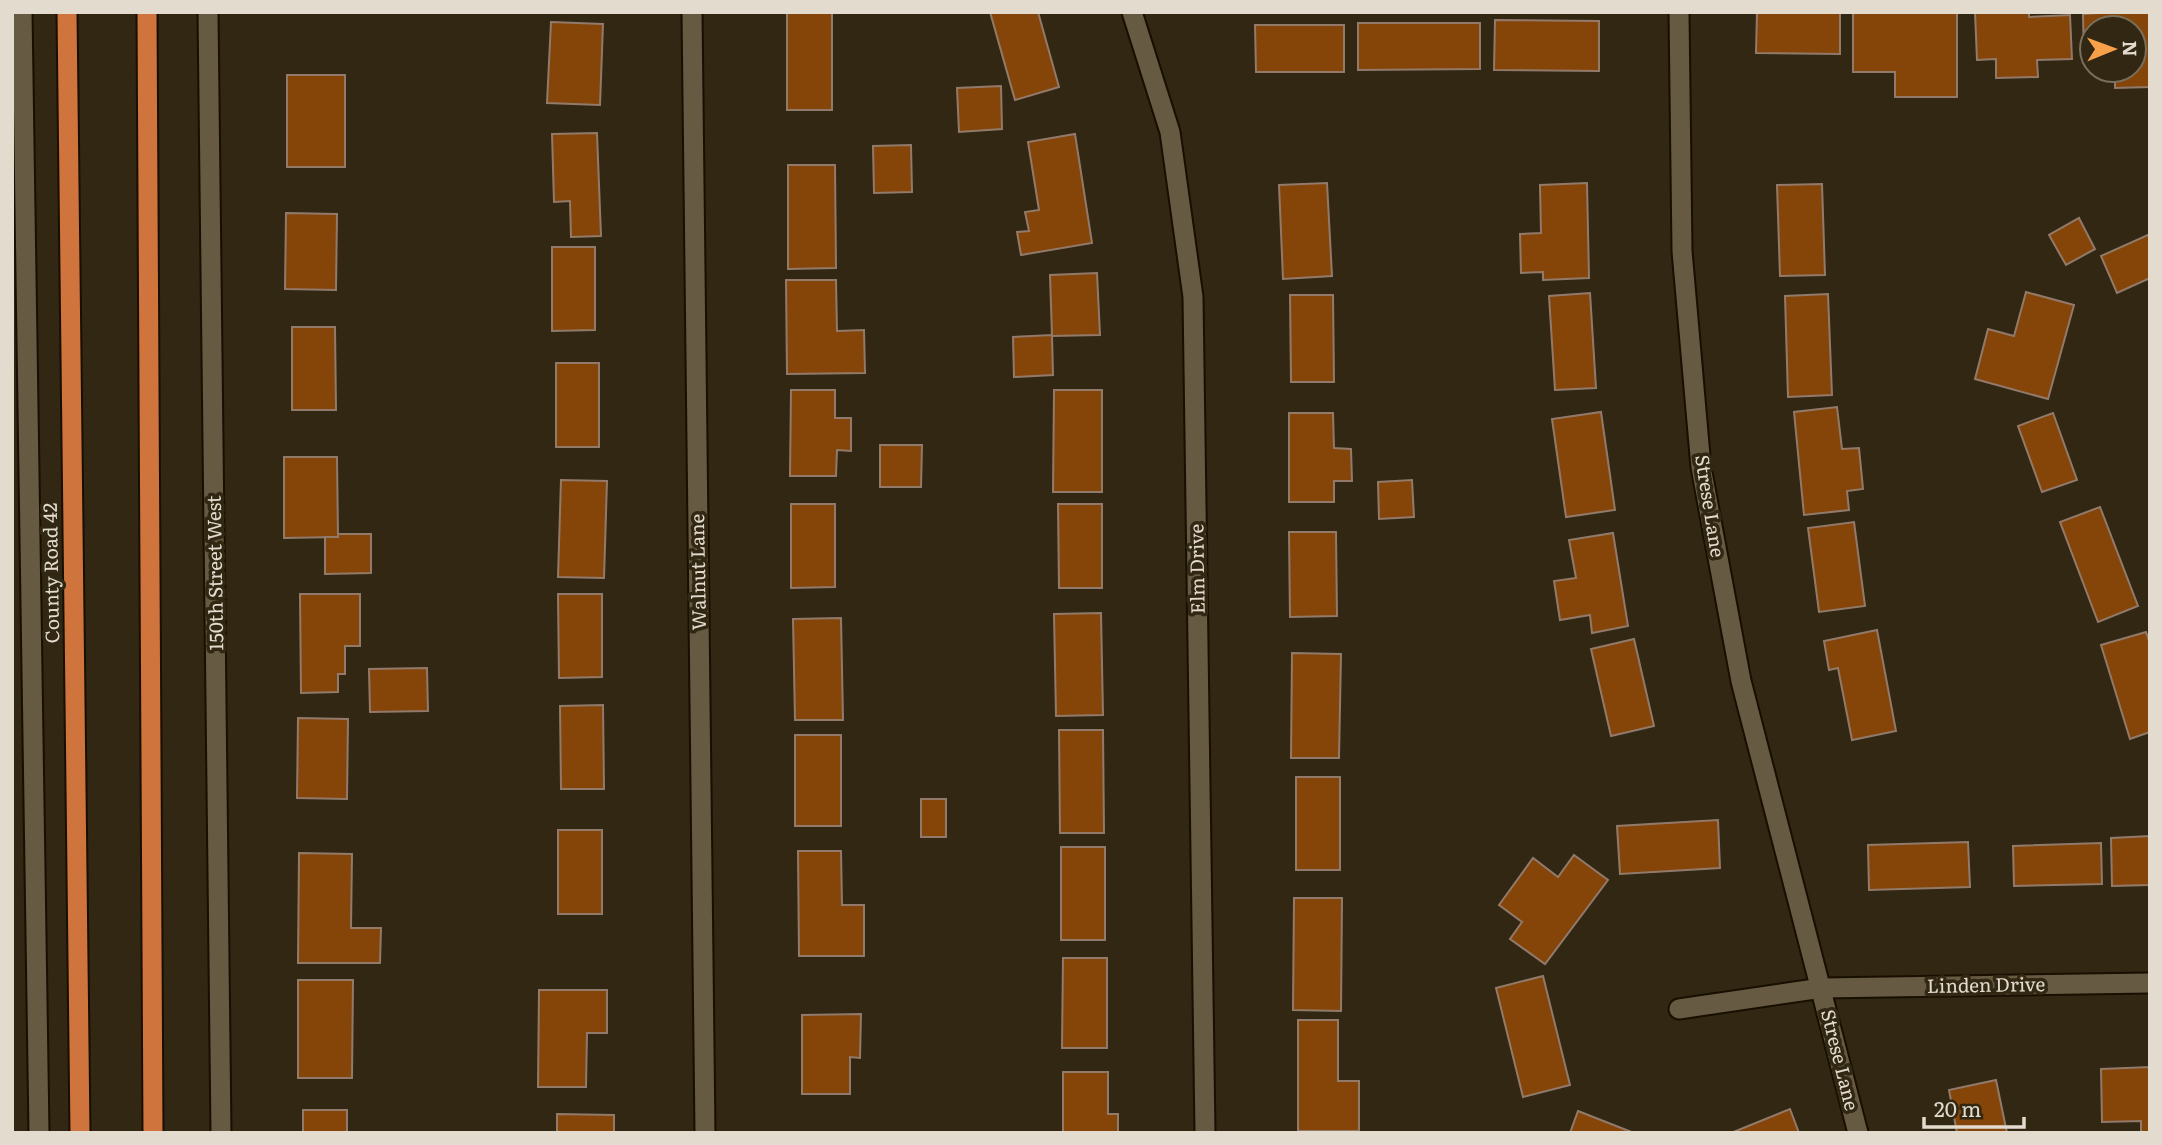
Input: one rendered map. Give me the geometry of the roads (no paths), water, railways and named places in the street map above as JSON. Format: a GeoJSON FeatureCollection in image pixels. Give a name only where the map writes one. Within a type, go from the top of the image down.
{"type":"FeatureCollection","features":[{"type":"Feature","properties":{"kind":"highway","name":"County Road 42"},"geometry":{"type":"LineString","coordinates":[[67,12],[80,1133]]}},
{"type":"Feature","properties":{"kind":"highway"},"geometry":{"type":"LineString","coordinates":[[147,12],[153,1133]]}},
{"type":"Feature","properties":{"kind":"street"},"geometry":{"type":"LineString","coordinates":[[22,12],[39,1133]]}},
{"type":"Feature","properties":{"kind":"street","name":"150th Street West"},"geometry":{"type":"LineString","coordinates":[[208,12],[221,1133]]}},
{"type":"Feature","properties":{"kind":"street","name":"Walnut Lane"},"geometry":{"type":"LineString","coordinates":[[692,12],[705,1133]]}},
{"type":"Feature","properties":{"kind":"street","name":"Elm Drive"},"geometry":{"type":"LineString","coordinates":[[1132,12],[1170,132],[1194,297],[1205,1133]]}},
{"type":"Feature","properties":{"kind":"street","name":"Strese Lane"},"geometry":{"type":"LineString","coordinates":[[1679,12],[1682,250],[1701,467],[1741,681],[1858,1133]]}},
{"type":"Feature","properties":{"kind":"street","name":"Linden Drive"},"geometry":{"type":"LineString","coordinates":[[1822,988],[2150,983]]}},
{"type":"Feature","properties":{"kind":"street","name":"Strese Lane"},"geometry":{"type":"LineString","coordinates":[[1679,1009],[1822,988]]}}]}
